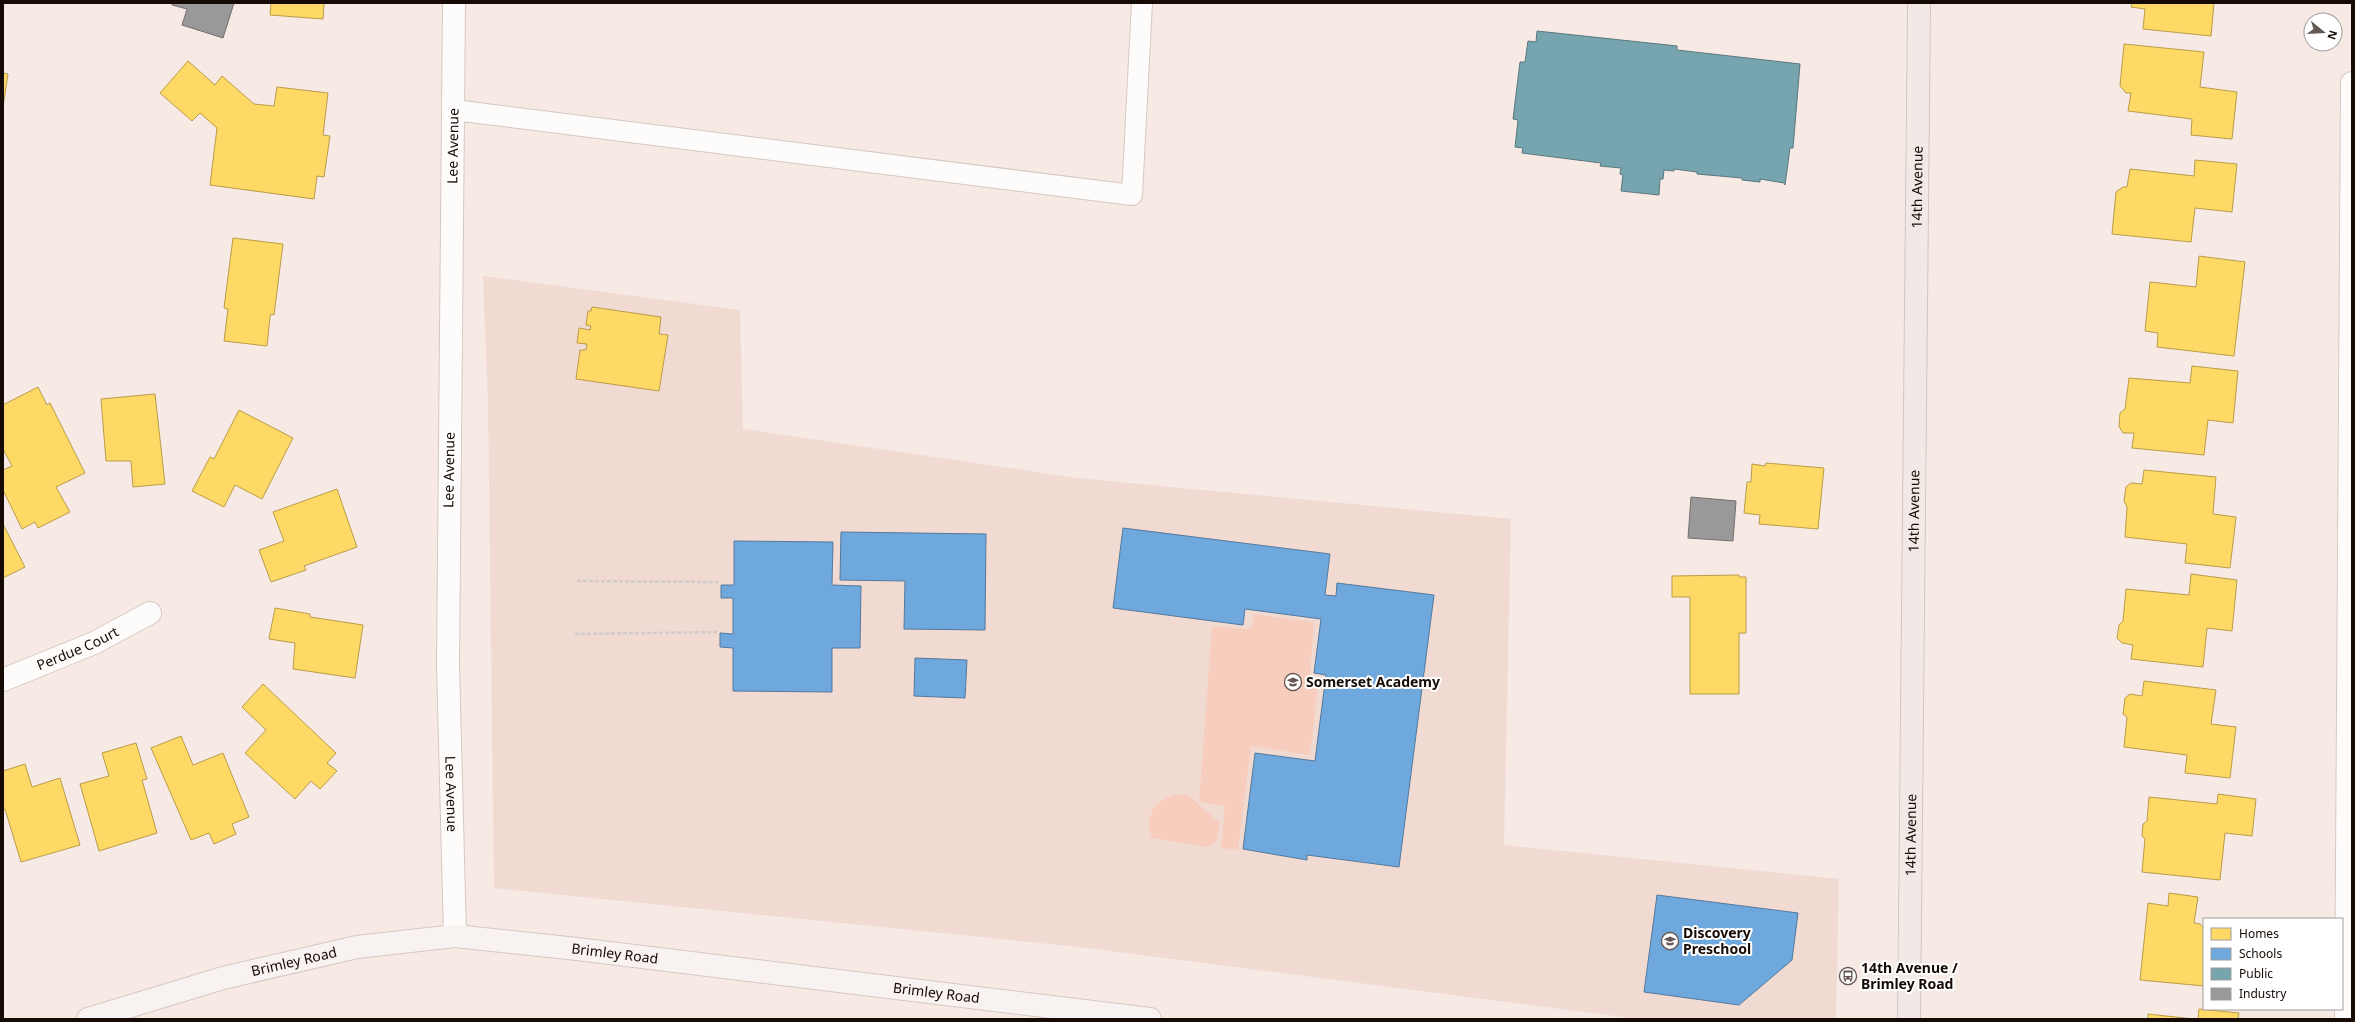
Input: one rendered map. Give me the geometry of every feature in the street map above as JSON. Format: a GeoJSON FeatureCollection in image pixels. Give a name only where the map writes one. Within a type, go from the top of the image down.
{"type":"FeatureCollection","features":[{"type":"Feature","properties":{"kind":"main road","name":"14th Avenue"},"geometry":{"type":"LineString","coordinates":[[1909,1019],[1919,3]]}},
{"type":"Feature","properties":{"kind":"main road","name":"Brimley Road"},"geometry":{"type":"LineString","coordinates":[[88,1019],[223,978],[357,946],[455,936],[577,949],[1150,1019]]}},
{"type":"Feature","properties":{"kind":"street","name":"Lee Avenue"},"geometry":{"type":"LineString","coordinates":[[454,3],[448,665],[455,936]]}},
{"type":"Feature","properties":{"kind":"street"},"geometry":{"type":"LineString","coordinates":[[2346,1019],[2352,83]]}},
{"type":"Feature","properties":{"kind":"street","name":"Perdue Court"},"geometry":{"type":"LineString","coordinates":[[3,680],[94,643],[150,613]]}},
{"type":"Feature","properties":{"kind":"lane"},"geometry":{"type":"LineString","coordinates":[[454,110],[1132,195],[1142,3]]}},
{"type":"Feature","properties":{"kind":"path"},"geometry":{"type":"LineString","coordinates":[[577,581],[718,582]]}},
{"type":"Feature","properties":{"kind":"path"},"geometry":{"type":"LineString","coordinates":[[575,634],[719,632]]}},
{"type":"Feature","properties":{"kind":"shaded area"},"geometry":{"type":"Polygon","coordinates":[[[483,276],[740,310],[743,429],[1077,478],[1511,519],[1504,845],[1839,879],[1836,1019],[1638,1019],[1079,947],[494,888],[488,403],[483,276]]]}},
{"type":"Feature","properties":{"kind":"shaded area"},"geometry":{"type":"Polygon","coordinates":[[[1254,614],[1314,622],[1310,677],[1319,679],[1310,755],[1251,746],[1238,850],[1221,848],[1225,806],[1199,802],[1212,626],[1251,629],[1254,614]]]}},
{"type":"Feature","properties":{"kind":"shaded area"},"geometry":{"type":"Polygon","coordinates":[[[1175,794],[1188,795],[1220,823],[1216,842],[1208,847],[1152,838],[1149,823],[1153,810],[1161,801],[1175,794]]]}},
{"type":"Feature","properties":{"kind":"building: Homes"},"geometry":{"type":"Polygon","coordinates":[[[271,3],[324,3],[323,19],[270,15],[271,3]]]}},
{"type":"Feature","properties":{"kind":"building: Homes"},"geometry":{"type":"Polygon","coordinates":[[[2132,3],[2214,3],[2211,36],[2143,29],[2145,9],[2131,7],[2132,3]]]}},
{"type":"Feature","properties":{"kind":"building: Homes"},"geometry":{"type":"Polygon","coordinates":[[[2124,44],[2204,52],[2200,87],[2237,92],[2232,139],[2191,135],[2192,119],[2128,111],[2131,93],[2126,93],[2120,86],[2124,44]]]}},
{"type":"Feature","properties":{"kind":"building: Homes"},"geometry":{"type":"Polygon","coordinates":[[[188,61],[215,85],[222,76],[254,104],[274,106],[277,87],[328,93],[323,135],[330,136],[324,177],[317,176],[314,199],[210,185],[217,128],[200,113],[192,121],[160,93],[188,61]]]}},
{"type":"Feature","properties":{"kind":"building: Homes"},"geometry":{"type":"Polygon","coordinates":[[[3,73],[8,74],[3,107],[3,73]]]}},
{"type":"Feature","properties":{"kind":"building: Homes"},"geometry":{"type":"Polygon","coordinates":[[[2195,160],[2237,164],[2232,212],[2195,208],[2191,242],[2112,234],[2116,192],[2123,187],[2127,187],[2130,169],[2194,176],[2195,160]]]}},
{"type":"Feature","properties":{"kind":"building: Homes"},"geometry":{"type":"Polygon","coordinates":[[[233,238],[283,244],[274,315],[271,314],[270,317],[267,346],[224,341],[228,309],[224,308],[233,238]]]}},
{"type":"Feature","properties":{"kind":"building: Homes"},"geometry":{"type":"Polygon","coordinates":[[[2199,256],[2245,262],[2234,356],[2157,347],[2158,333],[2145,331],[2150,282],[2196,287],[2199,256]]]}},
{"type":"Feature","properties":{"kind":"building: Homes"},"geometry":{"type":"Polygon","coordinates":[[[592,307],[661,317],[659,334],[668,335],[659,391],[576,379],[580,350],[586,350],[587,344],[577,343],[579,328],[590,330],[591,326],[586,325],[588,311],[591,311],[592,307]]]}},
{"type":"Feature","properties":{"kind":"building: Homes"},"geometry":{"type":"Polygon","coordinates":[[[2192,366],[2238,371],[2233,423],[2208,420],[2204,455],[2132,448],[2134,433],[2123,433],[2119,426],[2120,413],[2125,409],[2129,378],[2190,383],[2192,366]]]}},
{"type":"Feature","properties":{"kind":"building: Homes"},"geometry":{"type":"Polygon","coordinates":[[[38,387],[47,405],[50,403],[85,473],[56,487],[70,512],[38,528],[35,522],[22,529],[3,490],[3,470],[12,466],[3,449],[3,405],[38,387]]]}},
{"type":"Feature","properties":{"kind":"building: Homes"},"geometry":{"type":"Polygon","coordinates":[[[155,394],[165,484],[133,487],[131,461],[106,461],[101,399],[155,394]]]}},
{"type":"Feature","properties":{"kind":"building: Homes"},"geometry":{"type":"Polygon","coordinates":[[[239,410],[293,438],[262,499],[235,485],[224,507],[192,491],[210,457],[214,459],[239,410]]]}},
{"type":"Feature","properties":{"kind":"building: Homes"},"geometry":{"type":"Polygon","coordinates":[[[1766,463],[1824,468],[1818,529],[1759,524],[1760,515],[1744,513],[1747,482],[1751,482],[1752,464],[1765,466],[1766,463]]]}},
{"type":"Feature","properties":{"kind":"building: Homes"},"geometry":{"type":"Polygon","coordinates":[[[2144,470],[2216,477],[2213,514],[2236,517],[2230,568],[2185,563],[2187,544],[2125,537],[2127,507],[2124,501],[2126,487],[2131,483],[2142,484],[2144,470]]]}},
{"type":"Feature","properties":{"kind":"building: Homes"},"geometry":{"type":"Polygon","coordinates":[[[337,489],[357,547],[304,566],[306,570],[271,582],[259,550],[284,541],[273,512],[337,489]]]}},
{"type":"Feature","properties":{"kind":"building: Homes"},"geometry":{"type":"Polygon","coordinates":[[[3,524],[25,567],[3,578],[3,524]]]}},
{"type":"Feature","properties":{"kind":"building: Homes"},"geometry":{"type":"Polygon","coordinates":[[[2191,574],[2237,580],[2232,631],[2207,628],[2203,667],[2131,659],[2133,645],[2122,643],[2117,638],[2119,625],[2123,621],[2126,589],[2189,595],[2191,574]]]}},
{"type":"Feature","properties":{"kind":"building: Homes"},"geometry":{"type":"Polygon","coordinates":[[[1739,575],[1739,577],[1746,577],[1746,633],[1739,633],[1739,694],[1690,694],[1690,597],[1672,597],[1672,576],[1739,575]]]}},
{"type":"Feature","properties":{"kind":"building: Homes"},"geometry":{"type":"Polygon","coordinates":[[[275,608],[310,614],[310,617],[363,625],[355,678],[293,669],[295,643],[269,639],[275,608]]]}},
{"type":"Feature","properties":{"kind":"building: Homes"},"geometry":{"type":"Polygon","coordinates":[[[2144,681],[2216,690],[2211,724],[2236,727],[2230,778],[2185,773],[2187,755],[2124,747],[2127,717],[2123,714],[2125,698],[2130,694],[2142,696],[2144,681]]]}},
{"type":"Feature","properties":{"kind":"building: Homes"},"geometry":{"type":"Polygon","coordinates":[[[263,684],[336,753],[327,763],[337,771],[320,789],[311,781],[295,799],[245,753],[266,730],[242,707],[263,684]]]}},
{"type":"Feature","properties":{"kind":"building: Homes"},"geometry":{"type":"Polygon","coordinates":[[[181,736],[193,765],[223,753],[249,817],[232,824],[236,834],[214,844],[209,833],[191,840],[151,748],[181,736]]]}},
{"type":"Feature","properties":{"kind":"building: Homes"},"geometry":{"type":"Polygon","coordinates":[[[136,743],[147,779],[142,780],[157,833],[99,851],[80,784],[109,776],[102,753],[136,743]]]}},
{"type":"Feature","properties":{"kind":"building: Homes"},"geometry":{"type":"Polygon","coordinates":[[[25,764],[32,787],[60,778],[80,845],[21,862],[5,809],[3,810],[3,771],[25,764]]]}},
{"type":"Feature","properties":{"kind":"building: Homes"},"geometry":{"type":"Polygon","coordinates":[[[2218,794],[2256,799],[2252,836],[2225,833],[2220,880],[2142,872],[2145,839],[2142,836],[2143,824],[2147,821],[2149,797],[2217,804],[2218,794]]]}},
{"type":"Feature","properties":{"kind":"building: Homes"},"geometry":{"type":"Polygon","coordinates":[[[2169,893],[2198,897],[2194,923],[2200,924],[2203,927],[2203,986],[2140,980],[2148,903],[2168,906],[2169,893]]]}},
{"type":"Feature","properties":{"kind":"building: Homes"},"geometry":{"type":"Polygon","coordinates":[[[2199,1009],[2239,1013],[2238,1019],[2198,1019],[2199,1009]]]}},
{"type":"Feature","properties":{"kind":"building: Homes"},"geometry":{"type":"Polygon","coordinates":[[[2148,1014],[2194,1019],[2148,1019],[2148,1014]]]}},
{"type":"Feature","properties":{"kind":"building: Schools"},"geometry":{"type":"Polygon","coordinates":[[[1123,528],[1330,554],[1325,595],[1336,596],[1337,583],[1434,595],[1399,867],[1307,855],[1307,860],[1243,849],[1255,753],[1315,761],[1326,675],[1314,673],[1321,619],[1245,609],[1243,625],[1113,608],[1123,528]]]}},
{"type":"Feature","properties":{"kind":"building: Schools"},"geometry":{"type":"Polygon","coordinates":[[[841,532],[986,534],[985,630],[904,629],[905,581],[840,580],[841,532]]]}},
{"type":"Feature","properties":{"kind":"building: Schools"},"geometry":{"type":"Polygon","coordinates":[[[734,541],[833,542],[832,585],[861,586],[860,648],[832,648],[832,692],[733,691],[733,648],[720,647],[720,633],[733,634],[733,598],[721,598],[721,585],[734,585],[734,541]]]}},
{"type":"Feature","properties":{"kind":"building: Schools"},"geometry":{"type":"Polygon","coordinates":[[[915,658],[967,660],[965,698],[914,696],[915,658]]]}},
{"type":"Feature","properties":{"kind":"building: Schools"},"geometry":{"type":"Polygon","coordinates":[[[1657,895],[1798,913],[1792,960],[1739,1005],[1644,992],[1657,895]]]}},
{"type":"Feature","properties":{"kind":"building: Public"},"geometry":{"type":"Polygon","coordinates":[[[1537,31],[1677,46],[1677,50],[1800,64],[1793,148],[1790,148],[1785,185],[1784,183],[1760,179],[1760,182],[1742,180],[1742,178],[1697,174],[1697,172],[1674,169],[1674,171],[1664,170],[1663,179],[1660,179],[1659,195],[1621,191],[1623,175],[1620,174],[1621,168],[1600,166],[1601,163],[1522,153],[1523,148],[1515,147],[1518,120],[1513,119],[1520,62],[1525,62],[1528,41],[1536,42],[1537,31]]]}},
{"type":"Feature","properties":{"kind":"building: Industry"},"geometry":{"type":"Polygon","coordinates":[[[172,3],[234,3],[223,38],[182,25],[187,9],[172,5],[172,3]]]}},
{"type":"Feature","properties":{"kind":"building: Industry"},"geometry":{"type":"Polygon","coordinates":[[[1691,497],[1736,501],[1733,541],[1688,538],[1691,497]]]}},
{"type":"Feature","properties":{"kind":"place","name":"Somerset Academy"},"geometry":{"type":"Point","coordinates":[1293,682]}},
{"type":"Feature","properties":{"kind":"place","name":"Discovery Preschool"},"geometry":{"type":"Point","coordinates":[1670,941]}},
{"type":"Feature","properties":{"kind":"place","name":"14th Avenue / Brimley Road"},"geometry":{"type":"Point","coordinates":[1848,976]}}]}
